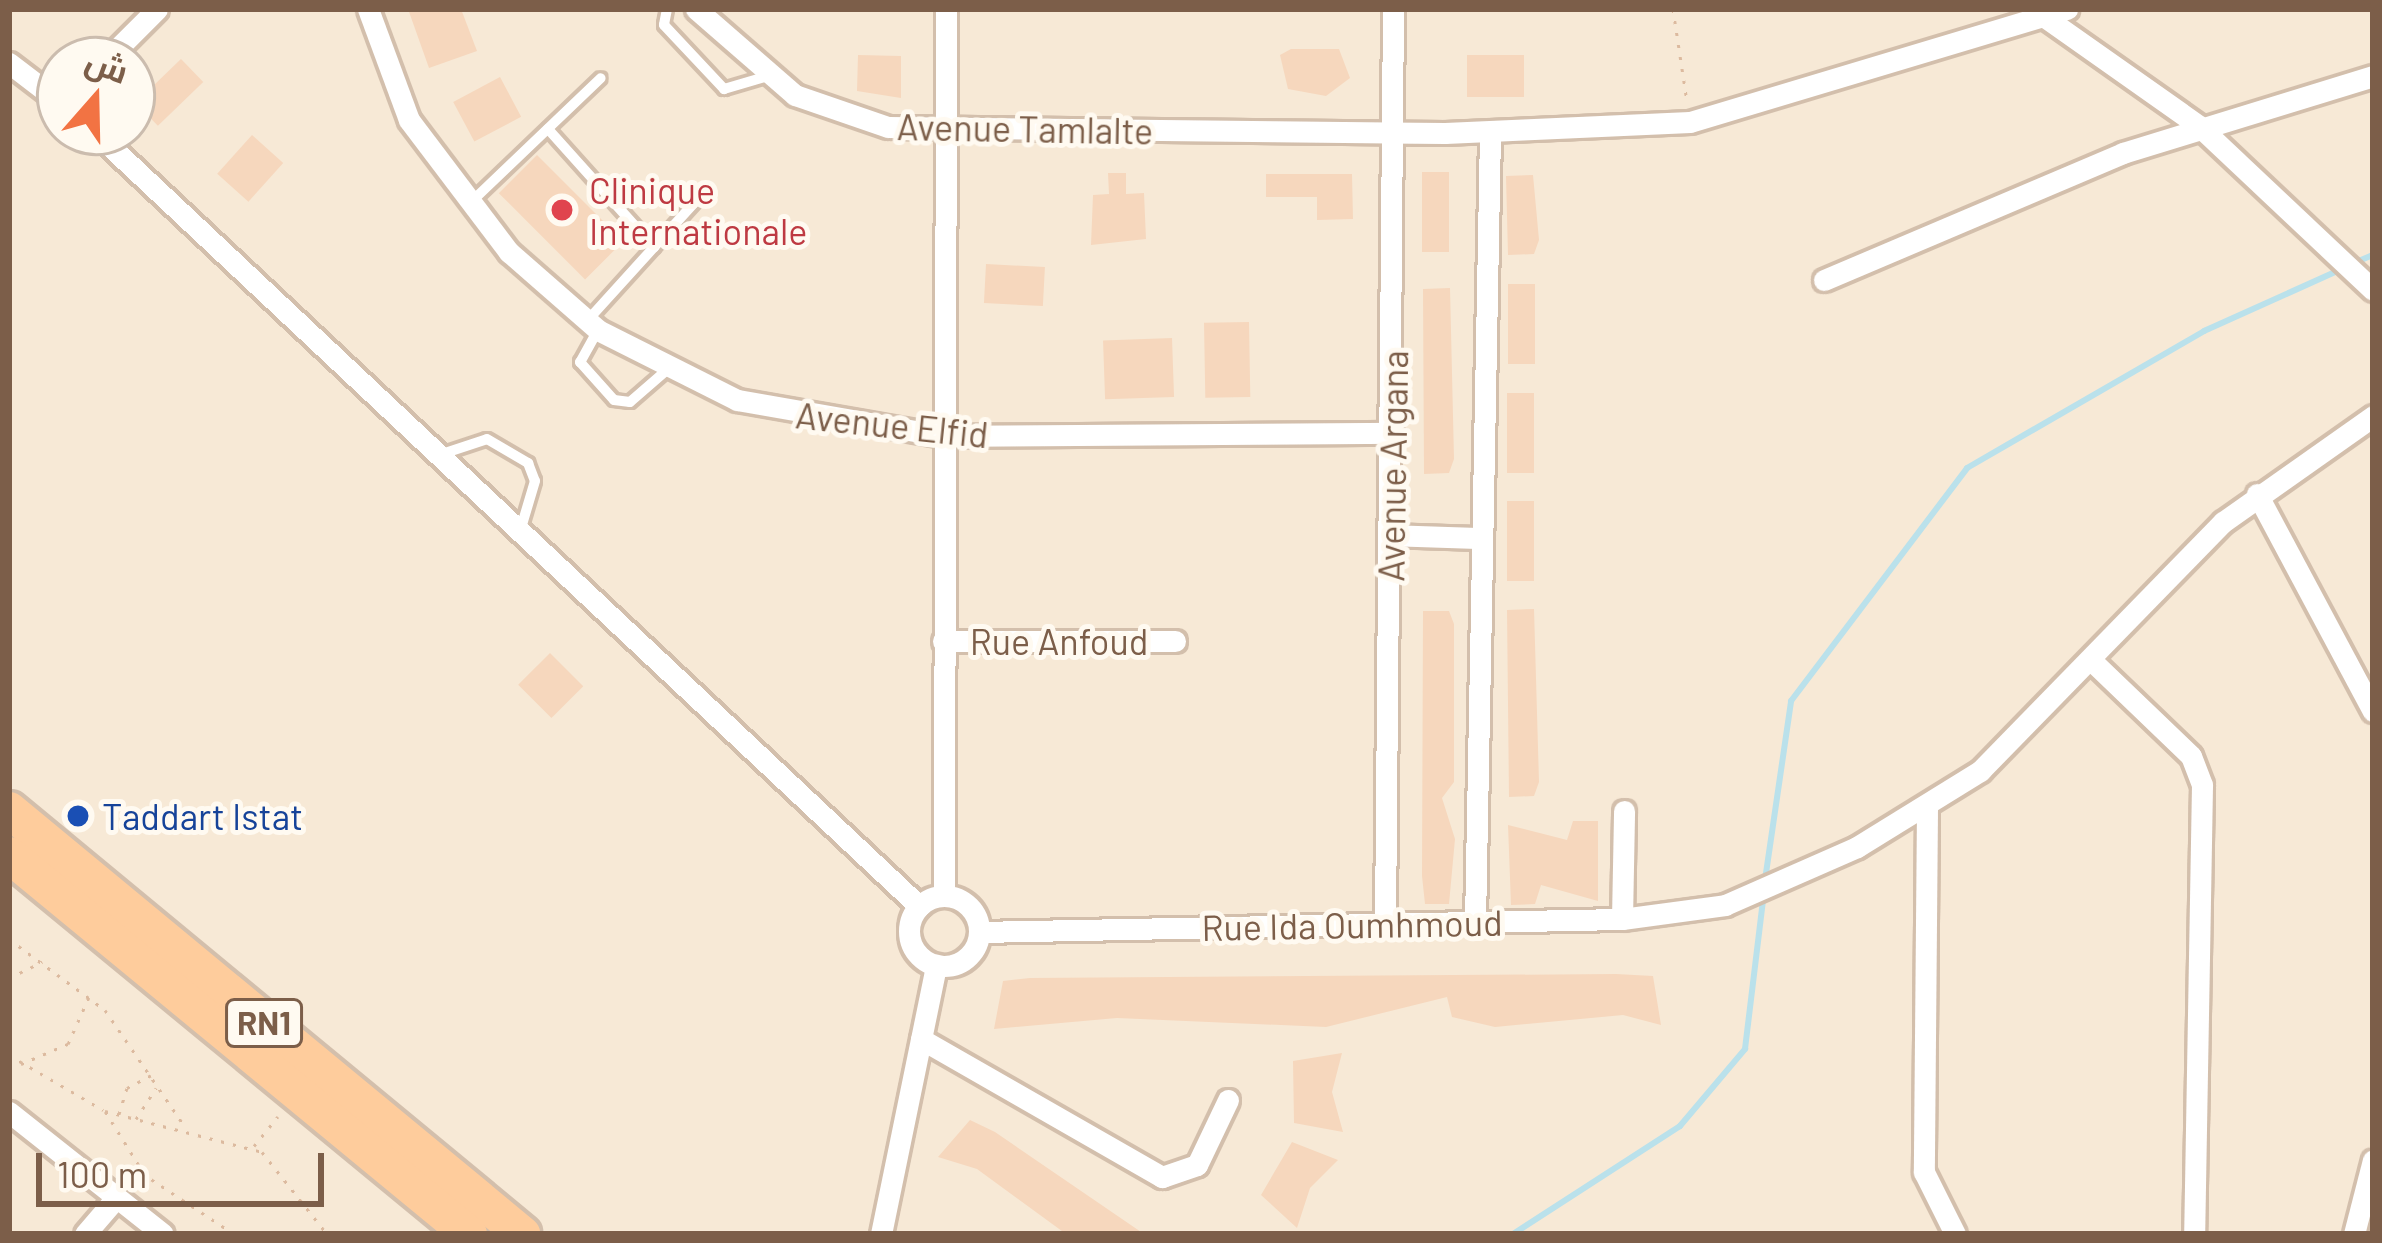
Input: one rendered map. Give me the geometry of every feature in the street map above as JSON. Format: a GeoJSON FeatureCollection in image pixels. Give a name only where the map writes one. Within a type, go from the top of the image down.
{"type":"FeatureCollection","features":[{"type":"Feature","properties":{"kind":"highway","name":"RN1"},"geometry":{"type":"LineString","coordinates":[[9,810],[522,1234]]}},
{"type":"Feature","properties":{"kind":"highway","name":"RN1"},"geometry":{"type":"LineString","coordinates":[[9,855],[470,1234]]}},
{"type":"Feature","properties":{"kind":"street"},"geometry":{"type":"LineString","coordinates":[[130,36],[157,9]]}},
{"type":"Feature","properties":{"kind":"street","name":"Avenue Elfid"},"geometry":{"type":"LineString","coordinates":[[368,9],[409,121],[467,206],[593,325],[668,369],[784,414],[944,436],[1391,433]]}},
{"type":"Feature","properties":{"kind":"street","name":"Avenue Tamlalte"},"geometry":{"type":"LineString","coordinates":[[696,9],[768,76],[852,119],[946,132],[1393,133],[1690,122],[2039,13],[2067,9]]}},
{"type":"Feature","properties":{"kind":"street"},"geometry":{"type":"LineString","coordinates":[[944,896],[946,9]]}},
{"type":"Feature","properties":{"kind":"street","name":"Avenue Argana"},"geometry":{"type":"LineString","coordinates":[[1385,924],[1393,9]]}},
{"type":"Feature","properties":{"kind":"street"},"geometry":{"type":"LineString","coordinates":[[2039,13],[2199,126],[2373,290]]}},
{"type":"Feature","properties":{"kind":"street"},"geometry":{"type":"LineString","coordinates":[[9,63],[36,84]]}},
{"type":"Feature","properties":{"kind":"street"},"geometry":{"type":"LineString","coordinates":[[1824,280],[2199,126],[2373,76]]}},
{"type":"Feature","properties":{"kind":"street"},"geometry":{"type":"LineString","coordinates":[[1475,922],[1490,132]]}},
{"type":"Feature","properties":{"kind":"street"},"geometry":{"type":"LineString","coordinates":[[120,156],[919,906]]}},
{"type":"Feature","properties":{"kind":"street","name":"Rue Ida Oumhmoud"},"geometry":{"type":"LineString","coordinates":[[979,932],[1622,919],[1724,905],[1927,808],[2012,743],[2257,494],[2373,416]]}},
{"type":"Feature","properties":{"kind":"street"},"geometry":{"type":"LineString","coordinates":[[2257,494],[2373,711]]}},
{"type":"Feature","properties":{"kind":"street"},"geometry":{"type":"LineString","coordinates":[[1390,535],[1482,538]]}},
{"type":"Feature","properties":{"kind":"street","name":"Rue Anfoud"},"geometry":{"type":"LineString","coordinates":[[943,640],[1175,641]]}},
{"type":"Feature","properties":{"kind":"street"},"geometry":{"type":"LineString","coordinates":[[2092,662],[2200,778],[2194,1234]]}},
{"type":"Feature","properties":{"kind":"street"},"geometry":{"type":"LineString","coordinates":[[1927,808],[1924,1172],[1955,1234]]}},
{"type":"Feature","properties":{"kind":"street"},"geometry":{"type":"LineString","coordinates":[[1622,919],[1624,811]]}},
{"type":"Feature","properties":{"kind":"street"},"geometry":{"type":"LineString","coordinates":[[919,906],[944,896],[972,910],[979,932],[970,954],[936,965]]}},
{"type":"Feature","properties":{"kind":"street"},"geometry":{"type":"LineString","coordinates":[[919,906],[910,940],[936,965]]}},
{"type":"Feature","properties":{"kind":"street"},"geometry":{"type":"LineString","coordinates":[[881,1234],[936,965]]}},
{"type":"Feature","properties":{"kind":"street"},"geometry":{"type":"LineString","coordinates":[[921,1039],[1162,1178],[1197,1165],[1228,1100]]}},
{"type":"Feature","properties":{"kind":"street"},"geometry":{"type":"LineString","coordinates":[[9,1112],[163,1234]]}},
{"type":"Feature","properties":{"kind":"street"},"geometry":{"type":"LineString","coordinates":[[2354,1234],[2373,1160]]}},
{"type":"Feature","properties":{"kind":"street"},"geometry":{"type":"LineString","coordinates":[[86,1234],[116,1198]]}},
{"type":"Feature","properties":{"kind":"lane"},"geometry":{"type":"LineString","coordinates":[[667,9],[664,25],[724,89],[768,76]]}},
{"type":"Feature","properties":{"kind":"lane"},"geometry":{"type":"LineString","coordinates":[[467,206],[601,78]]}},
{"type":"Feature","properties":{"kind":"lane"},"geometry":{"type":"LineString","coordinates":[[548,129],[654,247]]}},
{"type":"Feature","properties":{"kind":"lane"},"geometry":{"type":"LineString","coordinates":[[668,369],[630,402],[614,400],[580,362],[593,325],[701,194]]}},
{"type":"Feature","properties":{"kind":"lane"},"geometry":{"type":"LineString","coordinates":[[442,454],[487,439],[528,463],[535,481],[520,528]]}},
{"type":"Feature","properties":{"kind":"path"},"geometry":{"type":"LineString","coordinates":[[1673,9],[1690,122]]}},
{"type":"Feature","properties":{"kind":"path"},"geometry":{"type":"LineString","coordinates":[[9,939],[89,994],[185,1127]]}},
{"type":"Feature","properties":{"kind":"path"},"geometry":{"type":"LineString","coordinates":[[9,978],[44,962]]}},
{"type":"Feature","properties":{"kind":"path"},"geometry":{"type":"LineString","coordinates":[[19,1064],[68,1044],[89,994]]}},
{"type":"Feature","properties":{"kind":"path"},"geometry":{"type":"LineString","coordinates":[[9,1055],[118,1116],[185,1127],[253,1148],[293,1179],[327,1234]]}},
{"type":"Feature","properties":{"kind":"path"},"geometry":{"type":"LineString","coordinates":[[118,1116],[127,1088],[151,1075]]}},
{"type":"Feature","properties":{"kind":"path"},"geometry":{"type":"LineString","coordinates":[[135,1120],[157,1084]]}},
{"type":"Feature","properties":{"kind":"path"},"geometry":{"type":"LineString","coordinates":[[105,1111],[145,1175],[234,1234]]}},
{"type":"Feature","properties":{"kind":"path"},"geometry":{"type":"LineString","coordinates":[[253,1148],[280,1114]]}},
{"type":"Feature","properties":{"kind":"shaded area"},"geometry":{"type":"Polygon","coordinates":[[[9,9],[2373,9],[2373,1234],[9,1234],[9,9]]]}},
{"type":"Feature","properties":{"kind":"building"},"geometry":{"type":"Polygon","coordinates":[[[408,9],[461,9],[477,51],[429,68],[408,9]]]}},
{"type":"Feature","properties":{"kind":"building"},"geometry":{"type":"Polygon","coordinates":[[[1291,49],[1339,49],[1350,78],[1326,96],[1288,89],[1280,55],[1291,49]]]}},
{"type":"Feature","properties":{"kind":"building"},"geometry":{"type":"Polygon","coordinates":[[[858,55],[901,56],[901,98],[857,91],[858,55]]]}},
{"type":"Feature","properties":{"kind":"building"},"geometry":{"type":"Polygon","coordinates":[[[1467,55],[1524,55],[1524,97],[1467,97],[1467,55]]]}},
{"type":"Feature","properties":{"kind":"building"},"geometry":{"type":"Polygon","coordinates":[[[181,59],[203,82],[158,126],[156,83],[181,59]]]}},
{"type":"Feature","properties":{"kind":"building"},"geometry":{"type":"Polygon","coordinates":[[[500,77],[521,117],[474,142],[453,102],[500,77]]]}},
{"type":"Feature","properties":{"kind":"building"},"geometry":{"type":"Polygon","coordinates":[[[252,135],[283,163],[248,202],[217,174],[252,135]]]}},
{"type":"Feature","properties":{"kind":"building"},"geometry":{"type":"Polygon","coordinates":[[[537,155],[623,241],[585,279],[499,193],[537,155]]]}},
{"type":"Feature","properties":{"kind":"building"},"geometry":{"type":"Polygon","coordinates":[[[1422,172],[1449,172],[1449,252],[1422,252],[1422,172]]]}},
{"type":"Feature","properties":{"kind":"building"},"geometry":{"type":"Polygon","coordinates":[[[1108,173],[1126,173],[1126,194],[1144,193],[1146,239],[1091,245],[1093,195],[1109,194],[1108,173]]]}},
{"type":"Feature","properties":{"kind":"building"},"geometry":{"type":"Polygon","coordinates":[[[1266,174],[1352,174],[1353,219],[1317,220],[1317,197],[1266,197],[1266,174]]]}},
{"type":"Feature","properties":{"kind":"building"},"geometry":{"type":"Polygon","coordinates":[[[1533,175],[1539,240],[1534,254],[1508,255],[1506,176],[1533,175]]]}},
{"type":"Feature","properties":{"kind":"building"},"geometry":{"type":"Polygon","coordinates":[[[986,264],[1045,267],[1043,306],[984,303],[986,264]]]}},
{"type":"Feature","properties":{"kind":"building"},"geometry":{"type":"Polygon","coordinates":[[[1508,284],[1535,284],[1535,364],[1508,364],[1508,284]]]}},
{"type":"Feature","properties":{"kind":"building"},"geometry":{"type":"Polygon","coordinates":[[[1450,288],[1454,459],[1449,473],[1424,474],[1423,289],[1450,288]]]}},
{"type":"Feature","properties":{"kind":"building"},"geometry":{"type":"Polygon","coordinates":[[[1249,322],[1250,397],[1205,398],[1204,323],[1249,322]]]}},
{"type":"Feature","properties":{"kind":"building"},"geometry":{"type":"Polygon","coordinates":[[[1172,338],[1174,397],[1105,399],[1103,340],[1172,338]]]}},
{"type":"Feature","properties":{"kind":"building"},"geometry":{"type":"Polygon","coordinates":[[[1507,393],[1534,393],[1534,473],[1507,473],[1507,393]]]}},
{"type":"Feature","properties":{"kind":"building"},"geometry":{"type":"Polygon","coordinates":[[[1507,501],[1534,501],[1534,581],[1507,581],[1507,501]]]}},
{"type":"Feature","properties":{"kind":"building"},"geometry":{"type":"Polygon","coordinates":[[[1534,609],[1539,782],[1534,796],[1509,797],[1507,610],[1534,609]]]}},
{"type":"Feature","properties":{"kind":"building"},"geometry":{"type":"Polygon","coordinates":[[[1423,611],[1449,611],[1454,624],[1454,782],[1442,798],[1455,839],[1449,904],[1425,904],[1422,876],[1423,611]]]}},
{"type":"Feature","properties":{"kind":"building"},"geometry":{"type":"Polygon","coordinates":[[[550,653],[583,686],[551,718],[518,685],[550,653]]]}},
{"type":"Feature","properties":{"kind":"building"},"geometry":{"type":"Polygon","coordinates":[[[1573,821],[1598,821],[1598,901],[1541,885],[1535,904],[1511,905],[1508,825],[1567,840],[1573,821]]]}},
{"type":"Feature","properties":{"kind":"building"},"geometry":{"type":"Polygon","coordinates":[[[1653,976],[1661,1025],[1623,1015],[1495,1027],[1452,1017],[1447,997],[1326,1027],[1117,1018],[994,1029],[1003,981],[1030,978],[1653,976]]]}},
{"type":"Feature","properties":{"kind":"building"},"geometry":{"type":"Polygon","coordinates":[[[1342,1053],[1332,1092],[1343,1132],[1294,1123],[1293,1061],[1342,1053]]]}},
{"type":"Feature","properties":{"kind":"building"},"geometry":{"type":"Polygon","coordinates":[[[970,1120],[995,1132],[1144,1234],[1066,1234],[977,1169],[938,1157],[970,1120]]]}},
{"type":"Feature","properties":{"kind":"building"},"geometry":{"type":"Polygon","coordinates":[[[1292,1142],[1338,1160],[1310,1188],[1297,1228],[1261,1195],[1292,1142]]]}},
{"type":"Feature","properties":{"kind":"waterway"},"geometry":{"type":"LineString","coordinates":[[2354,263],[2373,255]]}},
{"type":"Feature","properties":{"kind":"waterway"},"geometry":{"type":"LineString","coordinates":[[1765,880],[1791,701],[1967,468],[2204,331],[2342,269]]}},
{"type":"Feature","properties":{"kind":"waterway"},"geometry":{"type":"LineString","coordinates":[[1513,1234],[1680,1126],[1745,1049],[1764,893]]}},
{"type":"Feature","properties":{"kind":"place","name":"Clinique Internationale"},"geometry":{"type":"Point","coordinates":[562,210]}},
{"type":"Feature","properties":{"kind":"place","name":"Taddart Istat"},"geometry":{"type":"Point","coordinates":[78,816]}}]}
